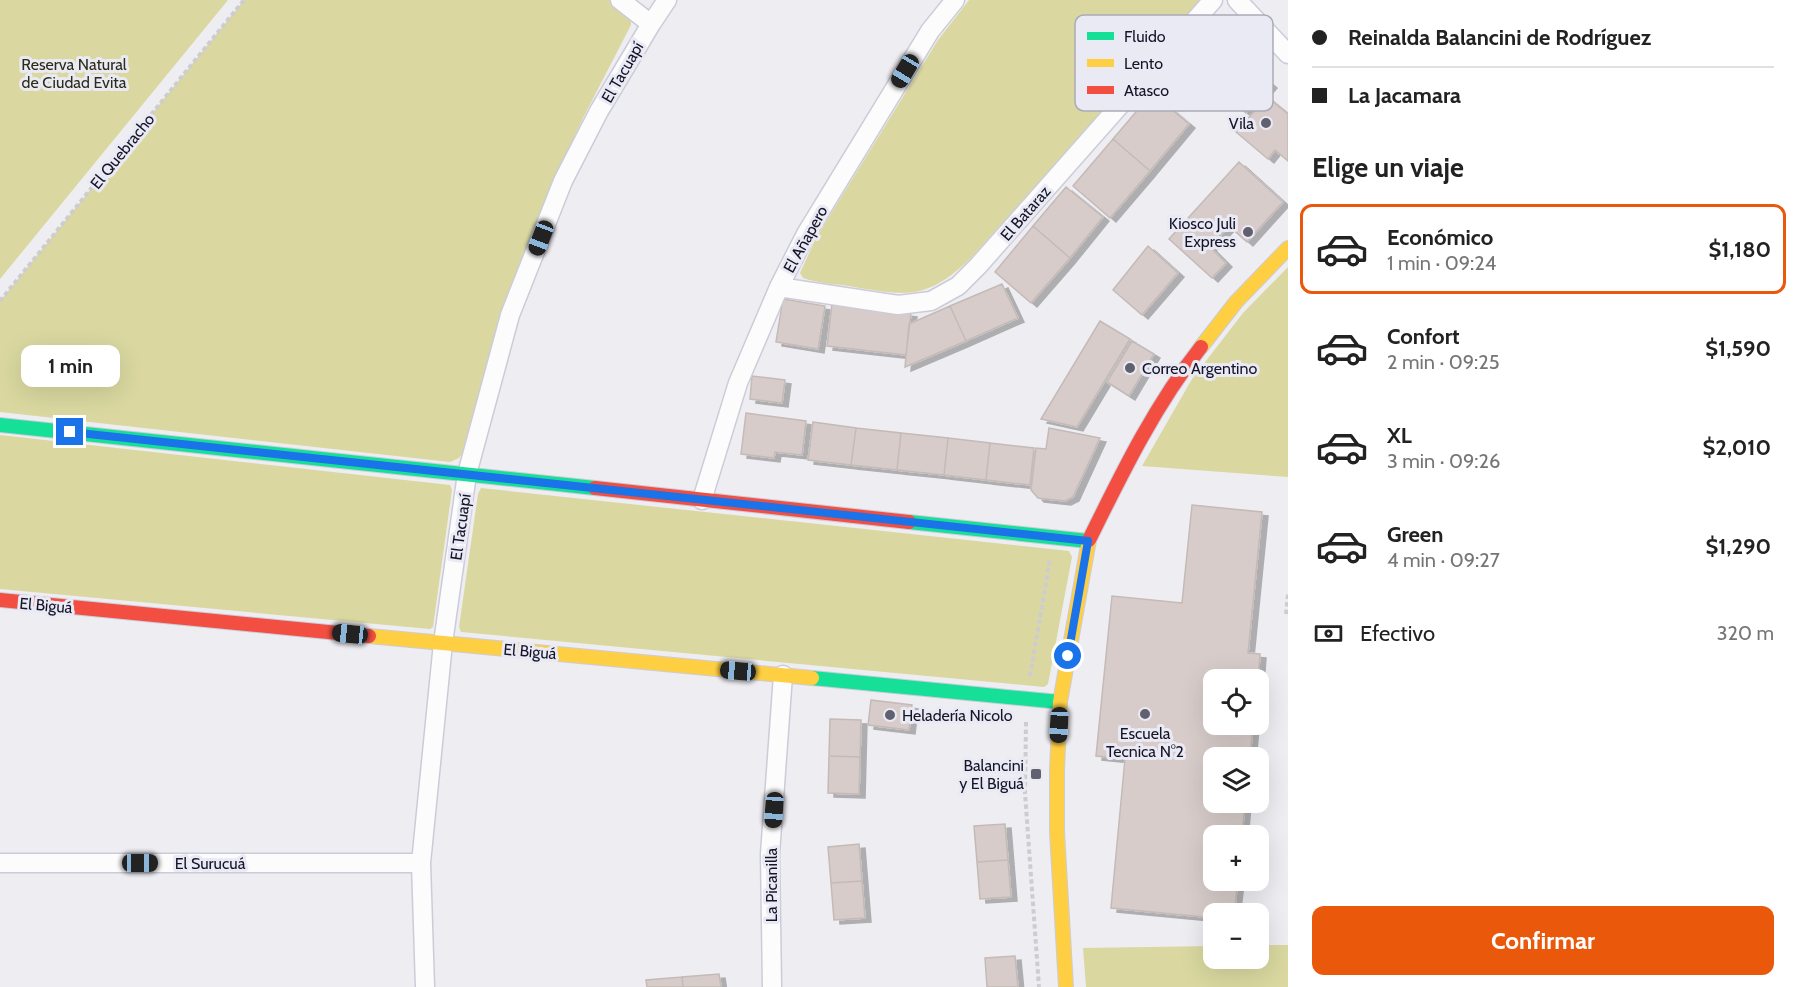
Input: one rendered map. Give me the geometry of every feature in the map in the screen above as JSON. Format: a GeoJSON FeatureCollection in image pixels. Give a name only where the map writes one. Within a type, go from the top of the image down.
{"type":"FeatureCollection","features":[{"type":"Feature","properties":{"kind":"street"},"geometry":{"type":"LineString","coordinates":[[620,0],[651,24]]}},
{"type":"Feature","properties":{"kind":"street","name":"El Tacuapí"},"geometry":{"type":"LineString","coordinates":[[425,987],[421,863],[443,643],[467,474],[510,315],[563,181],[599,111],[668,0]]}},
{"type":"Feature","properties":{"kind":"street","name":"El Añapero"},"geometry":{"type":"LineString","coordinates":[[702,500],[738,383],[779,287],[806,234],[880,111],[930,31],[955,0]]}},
{"type":"Feature","properties":{"kind":"street","name":"El Bataraz"},"geometry":{"type":"LineString","coordinates":[[1200,15],[1213,0]]}},
{"type":"Feature","properties":{"kind":"street"},"geometry":{"type":"LineString","coordinates":[[1237,0],[1251,15]]}},
{"type":"Feature","properties":{"kind":"street"},"geometry":{"type":"LineString","coordinates":[[1273,38],[1288,54]]}},
{"type":"Feature","properties":{"kind":"street","name":"El Bataraz"},"geometry":{"type":"LineString","coordinates":[[779,287],[898,305],[931,301],[958,286],[978,266],[1115,111]]}},
{"type":"Feature","properties":{"kind":"street"},"geometry":{"type":"LineString","coordinates":[[1066,987],[1057,811],[1060,702],[1088,541],[1126,464],[1182,370],[1236,302],[1288,248]]}},
{"type":"Feature","properties":{"kind":"street"},"geometry":{"type":"LineString","coordinates":[[0,425],[1088,541]]}},
{"type":"Feature","properties":{"kind":"street","name":"El Biguá"},"geometry":{"type":"LineString","coordinates":[[0,600],[1060,702]]}},
{"type":"Feature","properties":{"kind":"street","name":"La Picanilla"},"geometry":{"type":"LineString","coordinates":[[772,987],[771,854],[783,675]]}},
{"type":"Feature","properties":{"kind":"street","name":"El Surucuá"},"geometry":{"type":"LineString","coordinates":[[0,863],[421,863]]}},
{"type":"Feature","properties":{"kind":"path","name":"El Quebracho"},"geometry":{"type":"LineString","coordinates":[[0,301],[244,0]]}},
{"type":"Feature","properties":{"kind":"path"},"geometry":{"type":"LineString","coordinates":[[1039,987],[1025,793],[1026,699],[1054,538]]}},
{"type":"Feature","properties":{"kind":"path"},"geometry":{"type":"LineString","coordinates":[[1287,614],[1288,594]]}},
{"type":"Feature","properties":{"kind":"green space","name":"Reserva Natural de Ciudad Evita"},"geometry":{"type":"Polygon","coordinates":[[[0,0],[228,0],[0,279],[0,0]]]}},
{"type":"Feature","properties":{"kind":"green space"},"geometry":{"type":"Polygon","coordinates":[[[244,0],[613,0],[631,19],[631,25],[584,116],[554,181],[517,270],[464,452],[459,458],[450,462],[0,412],[0,301],[244,0]]]}},
{"type":"Feature","properties":{"kind":"green space"},"geometry":{"type":"Polygon","coordinates":[[[969,0],[1202,0],[1189,15],[1075,15],[1075,111],[1103,111],[971,258],[941,282],[915,292],[901,293],[803,278],[800,273],[816,238],[938,40],[969,0]]]}},
{"type":"Feature","properties":{"kind":"green space"},"geometry":{"type":"Polygon","coordinates":[[[1288,267],[1288,477],[1142,466],[1192,379],[1243,313],[1288,267]]]}},
{"type":"Feature","properties":{"kind":"green space"},"geometry":{"type":"Polygon","coordinates":[[[0,435],[450,485],[452,490],[433,627],[430,629],[0,589],[0,435]]]}},
{"type":"Feature","properties":{"kind":"green space"},"geometry":{"type":"Polygon","coordinates":[[[481,488],[1069,551],[1072,557],[1048,684],[1044,687],[461,632],[459,627],[478,494],[481,488]]]}},
{"type":"Feature","properties":{"kind":"green space"},"geometry":{"type":"Polygon","coordinates":[[[1269,945],[1288,945],[1288,987],[1086,987],[1083,948],[1203,946],[1203,969],[1269,969],[1269,945]]]}},
{"type":"Feature","properties":{"kind":"building","name":"Vila"},"geometry":{"type":"Polygon","coordinates":[[[1273,102],[1288,114],[1288,161],[1275,150],[1268,159],[1236,132],[1255,111],[1273,111],[1273,102]]]}},
{"type":"Feature","properties":{"kind":"building"},"geometry":{"type":"Polygon","coordinates":[[[1137,111],[1173,111],[1189,124],[1150,171],[1113,139],[1137,111]]]}},
{"type":"Feature","properties":{"kind":"building"},"geometry":{"type":"Polygon","coordinates":[[[1113,139],[1150,171],[1110,218],[1073,186],[1113,139]]]}},
{"type":"Feature","properties":{"kind":"building"},"geometry":{"type":"Polygon","coordinates":[[[1239,162],[1283,202],[1247,242],[1229,226],[1210,247],[1226,263],[1212,278],[1169,239],[1239,162]]]}},
{"type":"Feature","properties":{"kind":"building"},"geometry":{"type":"Polygon","coordinates":[[[1066,187],[1103,217],[1070,258],[1033,226],[1066,187]]]}},
{"type":"Feature","properties":{"kind":"building"},"geometry":{"type":"Polygon","coordinates":[[[1033,226],[1070,258],[1031,303],[995,272],[1033,226]]]}},
{"type":"Feature","properties":{"kind":"building"},"geometry":{"type":"Polygon","coordinates":[[[1148,246],[1178,273],[1142,315],[1113,290],[1148,246]]]}},
{"type":"Feature","properties":{"kind":"building"},"geometry":{"type":"Polygon","coordinates":[[[1002,284],[1018,318],[966,341],[950,306],[1002,284]]]}},
{"type":"Feature","properties":{"kind":"building"},"geometry":{"type":"Polygon","coordinates":[[[783,299],[825,306],[818,349],[776,342],[783,299]]]}},
{"type":"Feature","properties":{"kind":"building"},"geometry":{"type":"Polygon","coordinates":[[[832,304],[911,313],[906,355],[827,346],[832,304]]]}},
{"type":"Feature","properties":{"kind":"building"},"geometry":{"type":"Polygon","coordinates":[[[950,306],[966,341],[905,367],[909,324],[950,306]]]}},
{"type":"Feature","properties":{"kind":"building"},"geometry":{"type":"Polygon","coordinates":[[[1100,321],[1130,339],[1077,427],[1041,419],[1100,321]]]}},
{"type":"Feature","properties":{"kind":"building","name":"Correo Argentino"},"geometry":{"type":"Polygon","coordinates":[[[1132,341],[1154,354],[1129,396],[1107,382],[1132,341]]]}},
{"type":"Feature","properties":{"kind":"building"},"geometry":{"type":"Polygon","coordinates":[[[752,376],[785,380],[782,403],[750,399],[752,376]]]}},
{"type":"Feature","properties":{"kind":"building"},"geometry":{"type":"Polygon","coordinates":[[[746,413],[806,421],[802,455],[775,452],[774,458],[741,454],[746,413]]]}},
{"type":"Feature","properties":{"kind":"building"},"geometry":{"type":"Polygon","coordinates":[[[813,422],[856,428],[851,465],[808,460],[813,422]]]}},
{"type":"Feature","properties":{"kind":"building"},"geometry":{"type":"Polygon","coordinates":[[[856,428],[901,433],[897,470],[851,465],[856,428]]]}},
{"type":"Feature","properties":{"kind":"building"},"geometry":{"type":"Polygon","coordinates":[[[1049,428],[1100,438],[1073,497],[1065,501],[1038,498],[1031,490],[1036,448],[1046,449],[1049,428]]]}},
{"type":"Feature","properties":{"kind":"building"},"geometry":{"type":"Polygon","coordinates":[[[901,433],[948,438],[944,475],[897,470],[901,433]]]}},
{"type":"Feature","properties":{"kind":"building"},"geometry":{"type":"Polygon","coordinates":[[[948,438],[990,443],[986,480],[944,475],[948,438]]]}},
{"type":"Feature","properties":{"kind":"building"},"geometry":{"type":"Polygon","coordinates":[[[990,443],[1034,448],[1030,485],[986,480],[990,443]]]}},
{"type":"Feature","properties":{"kind":"building"},"geometry":{"type":"Polygon","coordinates":[[[1192,505],[1262,512],[1248,653],[1260,654],[1259,669],[1203,669],[1203,735],[1252,735],[1251,747],[1203,747],[1203,813],[1244,813],[1243,825],[1203,825],[1203,891],[1237,891],[1235,903],[1203,903],[1203,917],[1111,908],[1125,759],[1096,756],[1112,596],[1182,603],[1192,505]]]}},
{"type":"Feature","properties":{"kind":"building","name":"Heladería Nicolo"},"geometry":{"type":"Polygon","coordinates":[[[871,700],[912,705],[909,730],[868,725],[871,700]]]}},
{"type":"Feature","properties":{"kind":"building"},"geometry":{"type":"Polygon","coordinates":[[[830,719],[861,720],[860,757],[829,756],[830,719]]]}},
{"type":"Feature","properties":{"kind":"building"},"geometry":{"type":"Polygon","coordinates":[[[829,756],[860,757],[859,794],[828,793],[829,756]]]}},
{"type":"Feature","properties":{"kind":"building"},"geometry":{"type":"Polygon","coordinates":[[[1005,824],[1008,860],[977,862],[974,826],[1005,824]]]}},
{"type":"Feature","properties":{"kind":"building"},"geometry":{"type":"Polygon","coordinates":[[[859,844],[862,881],[831,883],[828,847],[859,844]]]}},
{"type":"Feature","properties":{"kind":"building"},"geometry":{"type":"Polygon","coordinates":[[[1008,860],[1011,897],[980,899],[977,862],[1008,860]]]}},
{"type":"Feature","properties":{"kind":"building"},"geometry":{"type":"Polygon","coordinates":[[[862,881],[865,918],[834,920],[831,883],[862,881]]]}},
{"type":"Feature","properties":{"kind":"building"},"geometry":{"type":"Polygon","coordinates":[[[1015,956],[1018,987],[987,987],[985,958],[1015,956]]]}},
{"type":"Feature","properties":{"kind":"building"},"geometry":{"type":"Polygon","coordinates":[[[719,974],[721,987],[683,987],[682,977],[719,974]]]}},
{"type":"Feature","properties":{"kind":"building"},"geometry":{"type":"Polygon","coordinates":[[[682,977],[683,987],[647,987],[646,980],[682,977]]]}},
{"type":"Feature","properties":{"kind":"traffic: fast"},"geometry":{"type":"LineString","coordinates":[[0,425],[595,488]]}},
{"type":"Feature","properties":{"kind":"traffic: fast"},"geometry":{"type":"LineString","coordinates":[[909,522],[1088,541]]}},
{"type":"Feature","properties":{"kind":"traffic: fast"},"geometry":{"type":"LineString","coordinates":[[812,678],[1060,702]]}},
{"type":"Feature","properties":{"kind":"traffic: slow"},"geometry":{"type":"LineString","coordinates":[[1201,347],[1236,302],[1288,248]]}},
{"type":"Feature","properties":{"kind":"traffic: slow"},"geometry":{"type":"LineString","coordinates":[[1066,987],[1057,832],[1060,702],[1089,540]]}},
{"type":"Feature","properties":{"kind":"traffic: slow"},"geometry":{"type":"LineString","coordinates":[[369,636],[812,678]]}},
{"type":"Feature","properties":{"kind":"traffic: jam"},"geometry":{"type":"LineString","coordinates":[[1089,540],[1154,416],[1201,347]]}},
{"type":"Feature","properties":{"kind":"traffic: jam"},"geometry":{"type":"LineString","coordinates":[[595,488],[909,522]]}},
{"type":"Feature","properties":{"kind":"traffic: jam"},"geometry":{"type":"LineString","coordinates":[[0,600],[369,636]]}},
{"type":"Feature","properties":{"kind":"place","name":"Vila"},"geometry":{"type":"Point","coordinates":[1266,123]}},
{"type":"Feature","properties":{"kind":"place","name":"Kiosco Juli Express"},"geometry":{"type":"Point","coordinates":[1248,232]}},
{"type":"Feature","properties":{"kind":"place","name":"Correo Argentino"},"geometry":{"type":"Point","coordinates":[1130,368]}},
{"type":"Feature","properties":{"kind":"place","name":"Escuela Tecnica N°2"},"geometry":{"type":"Point","coordinates":[1145,714]}},
{"type":"Feature","properties":{"kind":"place","name":"Heladería Nicolo"},"geometry":{"type":"Point","coordinates":[890,715]}},
{"type":"Feature","properties":{"kind":"place","name":"Balancini y El Biguá"},"geometry":{"type":"Point","coordinates":[1036,774]}},
{"type":"Feature","properties":{"kind":"route"},"geometry":{"type":"LineString","coordinates":[[70,432],[1088,541],[1068,656]]}}]}
